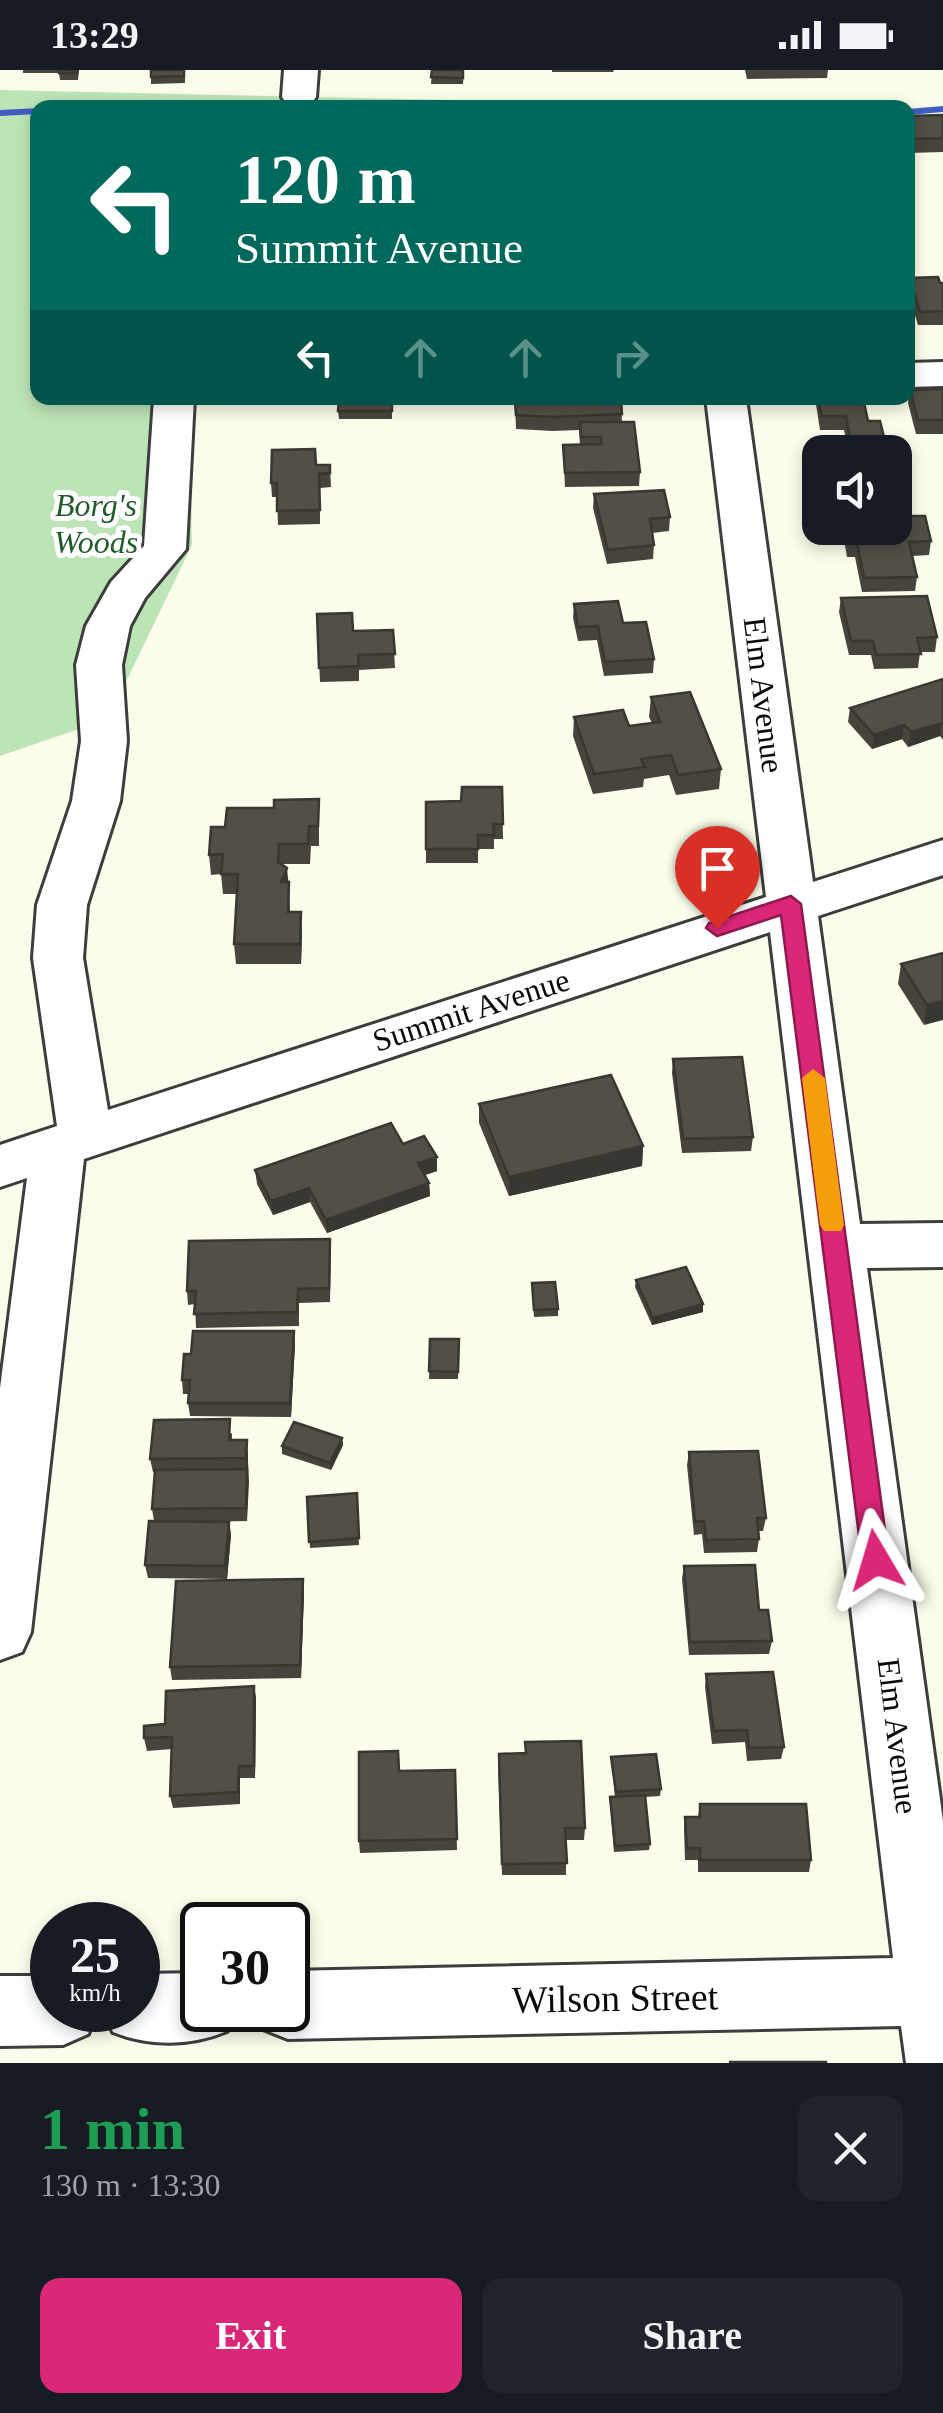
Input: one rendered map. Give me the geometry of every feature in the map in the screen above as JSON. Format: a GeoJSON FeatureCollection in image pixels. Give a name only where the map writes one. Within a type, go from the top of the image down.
{"type":"FeatureCollection","features":[{"type":"Feature","properties":{"kind":"street"},"geometry":{"type":"LineString","coordinates":[[915,375],[943,374]]}},
{"type":"Feature","properties":{"kind":"street"},"geometry":{"type":"LineString","coordinates":[[0,1632],[72,1142],[58,958],[62,905],[96,800],[104,741],[99,664],[108,626],[126,592],[165,549],[174,405]]}},
{"type":"Feature","properties":{"kind":"street","name":"Elm Avenue"},"geometry":{"type":"LineString","coordinates":[[727,405],[835,1247],[937,1991],[941,2063]]}},
{"type":"Feature","properties":{"kind":"street","name":"Summit Avenue"},"geometry":{"type":"LineString","coordinates":[[0,1166],[943,857]]}},
{"type":"Feature","properties":{"kind":"street"},"geometry":{"type":"LineString","coordinates":[[835,1247],[943,1246]]}},
{"type":"Feature","properties":{"kind":"street","name":"Wilson Street"},"geometry":{"type":"LineString","coordinates":[[310,2005],[937,1991]]}},
{"type":"Feature","properties":{"kind":"street"},"geometry":{"type":"LineString","coordinates":[[0,2011],[30,2011]]}},
{"type":"Feature","properties":{"kind":"green space","name":"Borg's Woods"},"geometry":{"type":"Polygon","coordinates":[[[0,90],[449,100],[30,100],[30,405],[189,405],[192,545],[108,719],[0,756],[0,90]]]}},
{"type":"Feature","properties":{"kind":"building"},"geometry":{"type":"Polygon","coordinates":[[[151,70],[184,70],[184,76],[151,77],[151,70]]]}},
{"type":"Feature","properties":{"kind":"building"},"geometry":{"type":"Polygon","coordinates":[[[432,70],[463,70],[463,78],[431,77],[432,70]]]}},
{"type":"Feature","properties":{"kind":"building"},"geometry":{"type":"Polygon","coordinates":[[[943,115],[943,138],[915,139],[915,116],[943,115]]]}},
{"type":"Feature","properties":{"kind":"building"},"geometry":{"type":"Polygon","coordinates":[[[938,277],[943,283],[943,311],[920,312],[915,278],[938,277]]]}},
{"type":"Feature","properties":{"kind":"building"},"geometry":{"type":"Polygon","coordinates":[[[943,389],[943,420],[918,420],[915,390],[943,389]]]}},
{"type":"Feature","properties":{"kind":"building"},"geometry":{"type":"Polygon","coordinates":[[[338,405],[392,405],[392,411],[338,411],[338,405]]]}},
{"type":"Feature","properties":{"kind":"building"},"geometry":{"type":"Polygon","coordinates":[[[515,405],[621,405],[622,414],[553,417],[516,415],[515,405]]]}},
{"type":"Feature","properties":{"kind":"building"},"geometry":{"type":"Polygon","coordinates":[[[820,405],[865,405],[868,421],[880,421],[884,435],[850,435],[846,416],[822,416],[820,405]]]}},
{"type":"Feature","properties":{"kind":"building"},"geometry":{"type":"Polygon","coordinates":[[[580,422],[634,422],[640,472],[565,473],[563,445],[601,444],[601,437],[581,437],[580,422]]]}},
{"type":"Feature","properties":{"kind":"building"},"geometry":{"type":"Polygon","coordinates":[[[315,449],[316,465],[330,465],[330,473],[319,474],[320,510],[277,511],[277,483],[271,483],[272,450],[315,449]]]}},
{"type":"Feature","properties":{"kind":"building"},"geometry":{"type":"Polygon","coordinates":[[[664,490],[670,517],[650,519],[654,545],[608,550],[594,494],[664,490]]]}},
{"type":"Feature","properties":{"kind":"building"},"geometry":{"type":"Polygon","coordinates":[[[912,516],[925,516],[931,541],[912,542],[912,516]]]}},
{"type":"Feature","properties":{"kind":"building"},"geometry":{"type":"Polygon","coordinates":[[[857,545],[910,545],[917,577],[864,578],[857,545]]]}},
{"type":"Feature","properties":{"kind":"building"},"geometry":{"type":"Polygon","coordinates":[[[927,596],[937,637],[917,638],[921,654],[876,655],[873,641],[851,641],[841,598],[927,596]]]}},
{"type":"Feature","properties":{"kind":"building"},"geometry":{"type":"Polygon","coordinates":[[[618,601],[623,623],[646,622],[654,659],[605,662],[598,626],[578,627],[574,604],[618,601]]]}},
{"type":"Feature","properties":{"kind":"building"},"geometry":{"type":"Polygon","coordinates":[[[352,613],[353,631],[393,630],[395,654],[358,655],[359,666],[319,668],[317,614],[352,613]]]}},
{"type":"Feature","properties":{"kind":"building"},"geometry":{"type":"Polygon","coordinates":[[[943,679],[943,723],[911,732],[904,725],[874,735],[850,708],[943,679]]]}},
{"type":"Feature","properties":{"kind":"building"},"geometry":{"type":"Polygon","coordinates":[[[690,692],[721,769],[678,775],[671,755],[641,759],[645,767],[594,774],[574,717],[623,710],[629,726],[660,722],[651,697],[690,692]]]}},
{"type":"Feature","properties":{"kind":"building"},"geometry":{"type":"Polygon","coordinates":[[[462,787],[502,787],[503,824],[493,824],[494,835],[478,835],[478,849],[426,849],[426,802],[461,801],[462,787]]]}},
{"type":"Feature","properties":{"kind":"building"},"geometry":{"type":"Polygon","coordinates":[[[319,799],[318,826],[309,826],[308,844],[279,844],[278,862],[287,868],[281,882],[289,882],[288,912],[301,912],[300,944],[234,944],[238,874],[221,874],[223,854],[209,855],[211,827],[225,827],[227,808],[274,808],[274,800],[319,799]]]}},
{"type":"Feature","properties":{"kind":"building"},"geometry":{"type":"Polygon","coordinates":[[[943,953],[943,1001],[927,1005],[901,964],[943,953]]]}},
{"type":"Feature","properties":{"kind":"building"},"geometry":{"type":"Polygon","coordinates":[[[742,1057],[753,1137],[683,1139],[673,1059],[742,1057]]]}},
{"type":"Feature","properties":{"kind":"building"},"geometry":{"type":"Polygon","coordinates":[[[611,1075],[643,1146],[509,1177],[479,1104],[611,1075]]]}},
{"type":"Feature","properties":{"kind":"building"},"geometry":{"type":"Polygon","coordinates":[[[391,1123],[403,1144],[424,1136],[437,1157],[418,1163],[429,1183],[326,1220],[309,1188],[271,1201],[255,1170],[391,1123]]]}},
{"type":"Feature","properties":{"kind":"building"},"geometry":{"type":"Polygon","coordinates":[[[330,1239],[329,1288],[298,1289],[297,1312],[194,1314],[196,1291],[187,1291],[189,1241],[330,1239]]]}},
{"type":"Feature","properties":{"kind":"building"},"geometry":{"type":"Polygon","coordinates":[[[686,1267],[703,1304],[653,1318],[636,1280],[686,1267]]]}},
{"type":"Feature","properties":{"kind":"building"},"geometry":{"type":"Polygon","coordinates":[[[555,1282],[558,1309],[534,1310],[532,1283],[555,1282]]]}},
{"type":"Feature","properties":{"kind":"building"},"geometry":{"type":"Polygon","coordinates":[[[193,1331],[294,1331],[290,1403],[188,1403],[190,1380],[182,1380],[184,1354],[191,1354],[193,1331]]]}},
{"type":"Feature","properties":{"kind":"building"},"geometry":{"type":"Polygon","coordinates":[[[430,1339],[459,1339],[458,1372],[429,1371],[430,1339]]]}},
{"type":"Feature","properties":{"kind":"building"},"geometry":{"type":"Polygon","coordinates":[[[230,1419],[229,1440],[247,1440],[246,1458],[150,1459],[154,1420],[230,1419]]]}},
{"type":"Feature","properties":{"kind":"building"},"geometry":{"type":"Polygon","coordinates":[[[294,1422],[342,1438],[330,1463],[282,1446],[294,1422]]]}},
{"type":"Feature","properties":{"kind":"building"},"geometry":{"type":"Polygon","coordinates":[[[758,1451],[766,1518],[757,1518],[759,1539],[706,1540],[704,1521],[695,1522],[689,1452],[758,1451]]]}},
{"type":"Feature","properties":{"kind":"building"},"geometry":{"type":"Polygon","coordinates":[[[247,1469],[246,1508],[152,1509],[155,1470],[247,1469]]]}},
{"type":"Feature","properties":{"kind":"building"},"geometry":{"type":"Polygon","coordinates":[[[357,1493],[359,1538],[309,1542],[307,1497],[357,1493]]]}},
{"type":"Feature","properties":{"kind":"building"},"geometry":{"type":"Polygon","coordinates":[[[149,1521],[229,1522],[225,1566],[145,1565],[149,1521]]]}},
{"type":"Feature","properties":{"kind":"building"},"geometry":{"type":"Polygon","coordinates":[[[755,1565],[759,1610],[768,1610],[772,1641],[690,1642],[684,1566],[755,1565]]]}},
{"type":"Feature","properties":{"kind":"building"},"geometry":{"type":"Polygon","coordinates":[[[303,1579],[300,1665],[170,1667],[176,1581],[303,1579]]]}},
{"type":"Feature","properties":{"kind":"building"},"geometry":{"type":"Polygon","coordinates":[[[773,1672],[784,1747],[749,1748],[747,1730],[714,1731],[706,1674],[773,1672]]]}},
{"type":"Feature","properties":{"kind":"building"},"geometry":{"type":"Polygon","coordinates":[[[254,1686],[254,1766],[239,1766],[238,1792],[170,1796],[172,1737],[144,1738],[144,1726],[165,1724],[166,1691],[254,1686]]]}},
{"type":"Feature","properties":{"kind":"building"},"geometry":{"type":"Polygon","coordinates":[[[581,1741],[585,1828],[565,1828],[567,1863],[502,1864],[499,1754],[526,1753],[525,1742],[581,1741]]]}},
{"type":"Feature","properties":{"kind":"building"},"geometry":{"type":"Polygon","coordinates":[[[398,1751],[399,1771],[455,1770],[457,1839],[359,1841],[359,1752],[398,1751]]]}},
{"type":"Feature","properties":{"kind":"building"},"geometry":{"type":"Polygon","coordinates":[[[656,1754],[661,1789],[616,1792],[611,1757],[656,1754]]]}},
{"type":"Feature","properties":{"kind":"building"},"geometry":{"type":"Polygon","coordinates":[[[645,1795],[650,1844],[615,1846],[610,1797],[645,1795]]]}},
{"type":"Feature","properties":{"kind":"building"},"geometry":{"type":"Polygon","coordinates":[[[700,1804],[806,1804],[811,1860],[700,1860],[700,1848],[687,1848],[685,1817],[700,1817],[700,1804]]]}},
{"type":"Feature","properties":{"kind":"waterway"},"geometry":{"type":"LineString","coordinates":[[915,111],[943,109]]}},
{"type":"Feature","properties":{"kind":"waterway"},"geometry":{"type":"LineString","coordinates":[[0,113],[30,111]]}},
{"type":"Feature","properties":{"kind":"slow traffic"},"geometry":{"type":"LineString","coordinates":[[813,1078],[832,1225]]}},
{"type":"Feature","properties":{"kind":"route"},"geometry":{"type":"LineString","coordinates":[[717,928],[791,904],[876,1560]]}}]}
